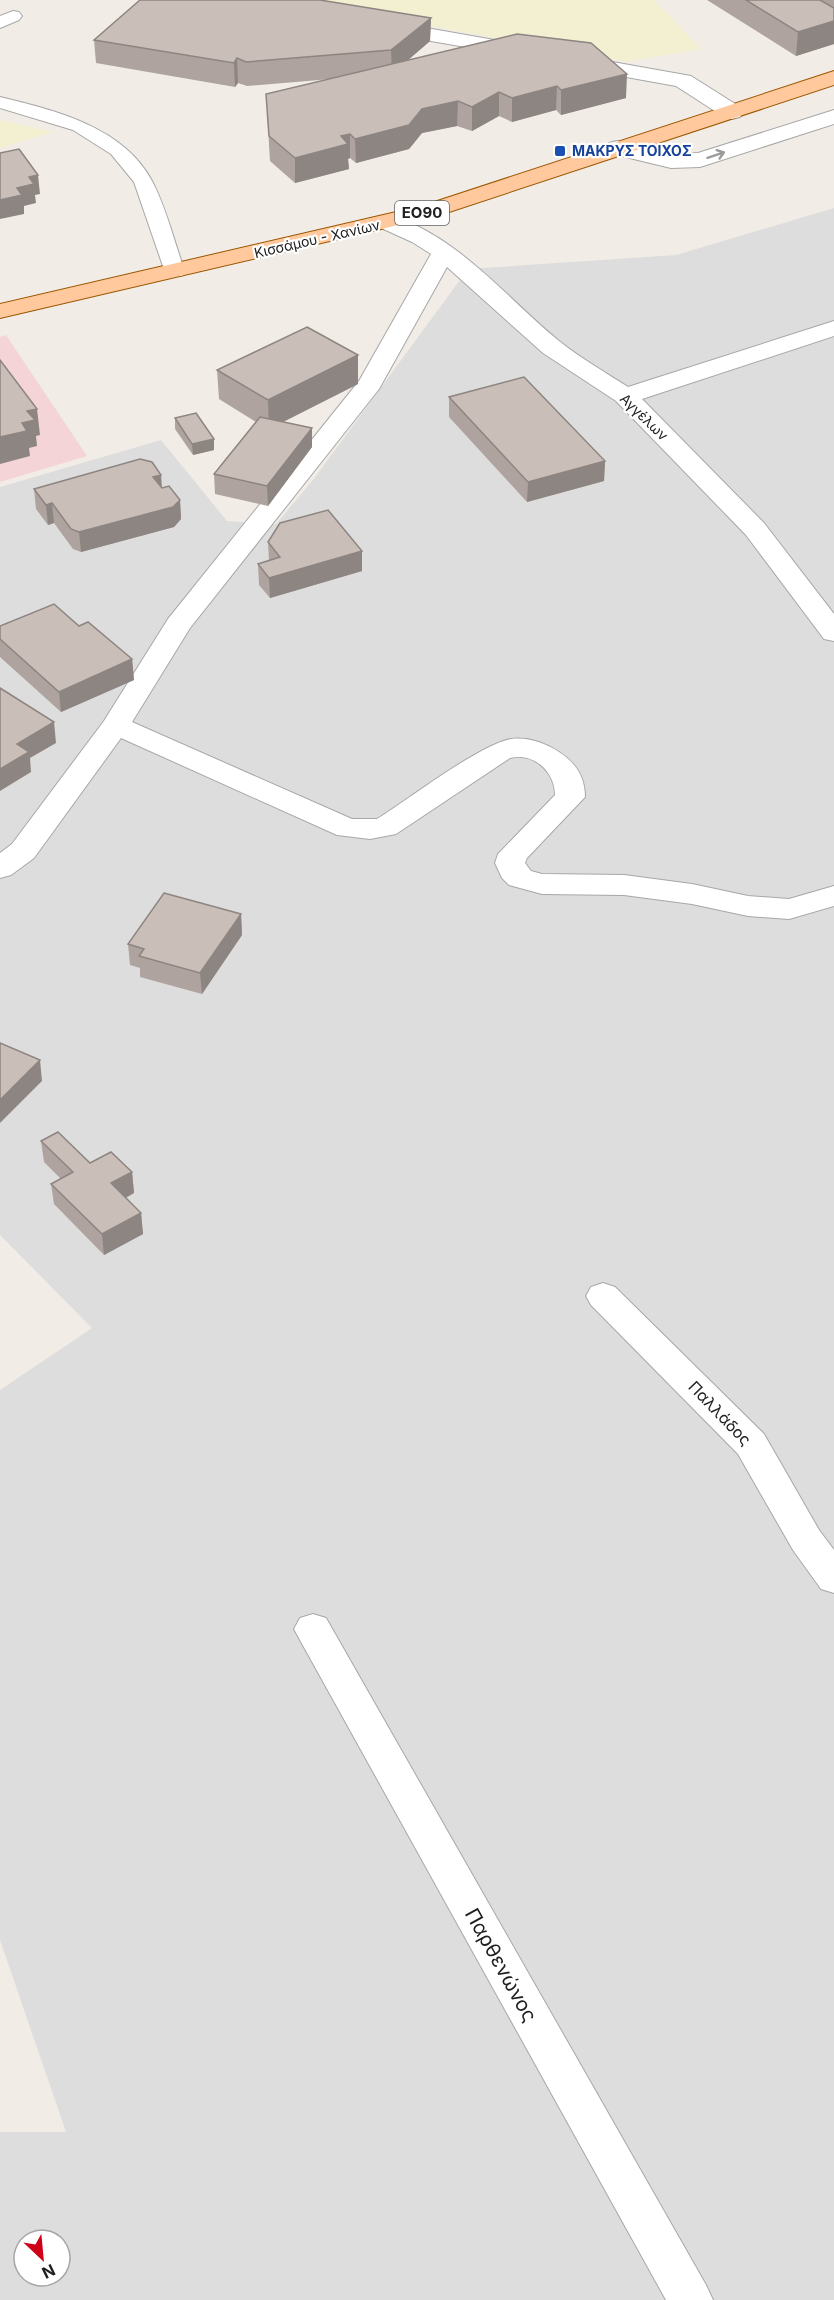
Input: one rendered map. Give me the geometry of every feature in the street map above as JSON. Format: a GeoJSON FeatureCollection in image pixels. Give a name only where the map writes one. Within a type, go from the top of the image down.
{"type":"FeatureCollection","features":[{"type":"Feature","properties":{"kind":"main road","name":"Κισσάμου - Χανίων"},"geometry":{"type":"LineString","coordinates":[[0,311],[429,211],[834,78]]}},
{"type":"Feature","properties":{"kind":"street"},"geometry":{"type":"LineString","coordinates":[[365,24],[683,81],[732,112]]}},
{"type":"Feature","properties":{"kind":"street"},"geometry":{"type":"LineString","coordinates":[[617,148],[671,161],[700,160],[834,117]]}},
{"type":"Feature","properties":{"kind":"street","name":"Αγγέλων"},"geometry":{"type":"LineString","coordinates":[[387,222],[420,237],[444,252],[552,348],[625,396],[755,529],[834,633]]}},
{"type":"Feature","properties":{"kind":"street"},"geometry":{"type":"LineString","coordinates":[[0,868],[23,851],[116,725],[178,625],[370,384],[444,252]]}},
{"type":"Feature","properties":{"kind":"street"},"geometry":{"type":"LineString","coordinates":[[625,396],[834,328]]}},
{"type":"Feature","properties":{"kind":"street"},"geometry":{"type":"LineString","coordinates":[[116,725],[347,828],[358,830],[386,827],[500,752],[512,748],[531,749],[545,755],[563,770],[570,783],[570,797],[513,854],[510,863],[513,872],[520,878],[542,884],[624,885],[692,894],[748,906],[789,909],[834,896]]}},
{"type":"Feature","properties":{"kind":"street","name":"Παλλάδος"},"geometry":{"type":"LineString","coordinates":[[603,1296],[751,1444],[806,1540],[834,1578]]}},
{"type":"Feature","properties":{"kind":"street","name":"Παρθενώνος"},"geometry":{"type":"LineString","coordinates":[[313,1629],[690,2300]]}},
{"type":"Feature","properties":{"kind":"lane"},"geometry":{"type":"LineString","coordinates":[[0,102],[79,126],[118,150],[143,181],[175,272]]}},
{"type":"Feature","properties":{"kind":"shaded area"},"geometry":{"type":"Polygon","coordinates":[[[273,0],[654,0],[701,49],[626,62],[353,12],[273,0]]]}},
{"type":"Feature","properties":{"kind":"shaded area"},"geometry":{"type":"Polygon","coordinates":[[[0,120],[53,132],[0,148],[0,120]]]}},
{"type":"Feature","properties":{"kind":"shaded area"},"geometry":{"type":"Polygon","coordinates":[[[834,208],[834,2300],[0,2300],[0,2132],[66,2132],[0,1940],[0,1390],[92,1328],[0,1235],[0,487],[161,440],[227,521],[276,524],[313,480],[468,269],[676,255],[834,208]]]}},
{"type":"Feature","properties":{"kind":"shaded area"},"geometry":{"type":"Polygon","coordinates":[[[6,335],[87,456],[0,482],[0,337],[6,335]]]}},
{"type":"Feature","properties":{"kind":"building"},"geometry":{"type":"Polygon","coordinates":[[[140,0],[320,0],[431,18],[391,50],[246,62],[237,58],[234,63],[94,40],[140,0]]]}},
{"type":"Feature","properties":{"kind":"building"},"geometry":{"type":"Polygon","coordinates":[[[746,0],[820,0],[834,8],[834,21],[798,32],[746,0]]]}},
{"type":"Feature","properties":{"kind":"building"},"geometry":{"type":"Polygon","coordinates":[[[517,34],[591,43],[627,74],[561,90],[557,86],[512,98],[499,92],[472,107],[458,101],[422,109],[409,125],[355,139],[350,134],[341,136],[348,144],[295,158],[269,136],[266,94],[517,34]]]}},
{"type":"Feature","properties":{"kind":"building"},"geometry":{"type":"Polygon","coordinates":[[[19,149],[38,175],[29,177],[34,184],[17,188],[22,195],[0,200],[0,153],[19,149]]]}},
{"type":"Feature","properties":{"kind":"building"},"geometry":{"type":"Polygon","coordinates":[[[307,327],[358,355],[268,400],[217,370],[307,327]]]}},
{"type":"Feature","properties":{"kind":"building"},"geometry":{"type":"Polygon","coordinates":[[[0,360],[37,409],[27,411],[35,420],[22,423],[27,431],[0,437],[0,360]]]}},
{"type":"Feature","properties":{"kind":"building"},"geometry":{"type":"Polygon","coordinates":[[[524,377],[605,461],[528,482],[449,397],[524,377]]]}},
{"type":"Feature","properties":{"kind":"building"},"geometry":{"type":"Polygon","coordinates":[[[196,413],[214,439],[192,444],[175,418],[196,413]]]}},
{"type":"Feature","properties":{"kind":"building"},"geometry":{"type":"Polygon","coordinates":[[[260,417],[312,428],[267,486],[214,474],[260,417]]]}},
{"type":"Feature","properties":{"kind":"building"},"geometry":{"type":"Polygon","coordinates":[[[140,459],[152,462],[161,475],[153,477],[162,488],[169,486],[180,500],[173,507],[79,532],[71,529],[52,503],[46,505],[34,489],[140,459]]]}},
{"type":"Feature","properties":{"kind":"building"},"geometry":{"type":"Polygon","coordinates":[[[328,510],[362,551],[269,578],[258,564],[280,557],[268,542],[280,523],[328,510]]]}},
{"type":"Feature","properties":{"kind":"building"},"geometry":{"type":"Polygon","coordinates":[[[54,604],[79,626],[88,622],[132,659],[59,692],[0,639],[0,626],[54,604]]]}},
{"type":"Feature","properties":{"kind":"building"},"geometry":{"type":"Polygon","coordinates":[[[0,688],[54,722],[17,744],[29,752],[0,769],[0,688]]]}},
{"type":"Feature","properties":{"kind":"building"},"geometry":{"type":"Polygon","coordinates":[[[164,893],[241,914],[200,973],[139,956],[144,949],[128,944],[164,893]]]}},
{"type":"Feature","properties":{"kind":"building"},"geometry":{"type":"Polygon","coordinates":[[[0,1043],[40,1060],[0,1100],[0,1043]]]}},
{"type":"Feature","properties":{"kind":"building"},"geometry":{"type":"Polygon","coordinates":[[[58,1132],[90,1163],[111,1152],[132,1172],[111,1183],[141,1213],[102,1234],[51,1184],[73,1172],[41,1141],[58,1132]]]}},
{"type":"Feature","properties":{"kind":"place","name":"ΜΑΚΡΥΣ ΤΟΙΧΟΣ"},"geometry":{"type":"Point","coordinates":[560,151]}}]}
